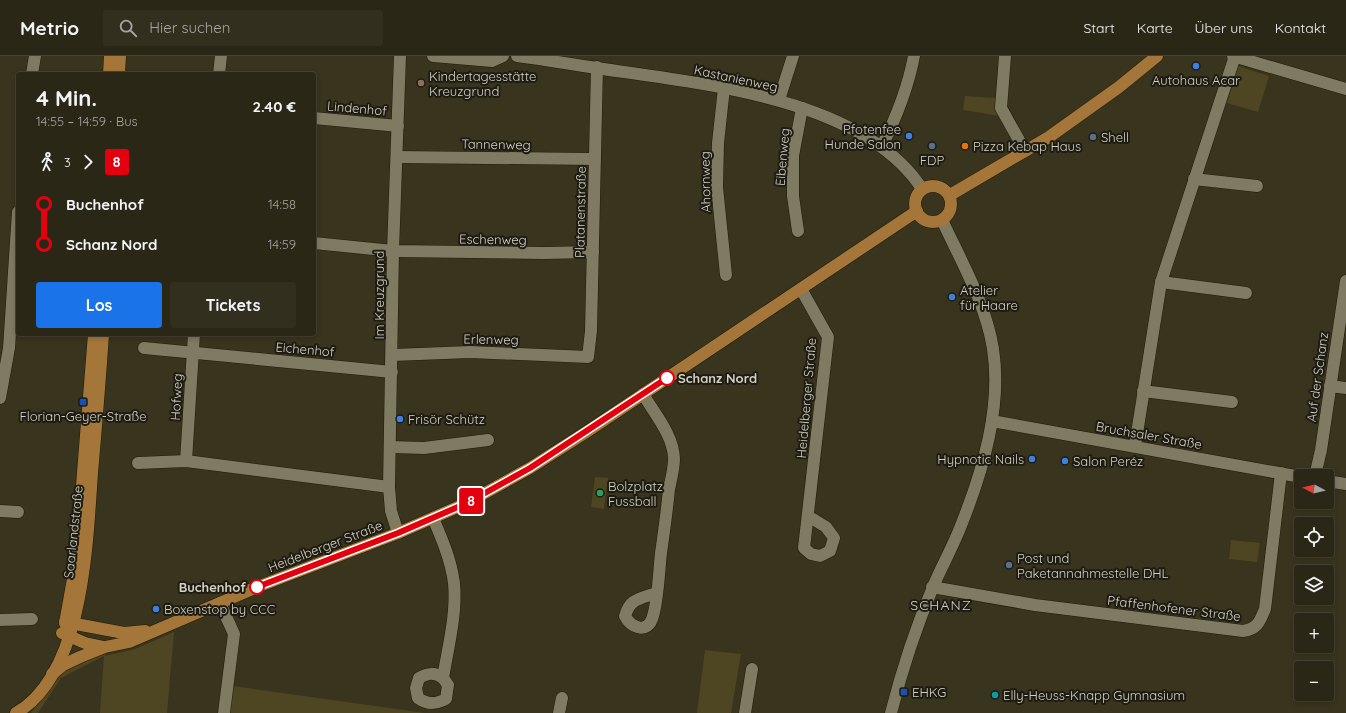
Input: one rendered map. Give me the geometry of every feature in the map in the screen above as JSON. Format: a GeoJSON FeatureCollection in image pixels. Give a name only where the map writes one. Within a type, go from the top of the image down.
{"type":"FeatureCollection","features":[{"type":"Feature","properties":{"kind":"main road"},"geometry":{"type":"LineString","coordinates":[[109,72],[110,56]]}},
{"type":"Feature","properties":{"kind":"main road"},"geometry":{"type":"LineString","coordinates":[[119,72],[120,56]]}},
{"type":"Feature","properties":{"kind":"main road"},"geometry":{"type":"LineString","coordinates":[[950,195],[1025,151],[1082,114],[1119,87],[1157,56]]}},
{"type":"Feature","properties":{"kind":"main road"},"geometry":{"type":"LineString","coordinates":[[930,186],[938,186],[945,189],[950,195],[952,204],[949,213],[942,220],[933,222],[923,219],[917,211],[916,199],[922,189],[930,186]]}},
{"type":"Feature","properties":{"kind":"main road","name":"Heidelberger Straße"},"geometry":{"type":"LineString","coordinates":[[52,674],[63,665],[105,647],[129,642],[257,587],[398,533],[467,503],[530,468],[917,211]]}},
{"type":"Feature","properties":{"kind":"main road","name":"Saarlandstraße"},"geometry":{"type":"LineString","coordinates":[[14,713],[30,704],[52,674],[63,654],[76,551],[94,336]]}},
{"type":"Feature","properties":{"kind":"main road","name":"Saarlandstraße"},"geometry":{"type":"LineString","coordinates":[[14,713],[42,678],[67,628],[82,584],[103,336]]}},
{"type":"Feature","properties":{"kind":"main road","name":"Heidelberger Straße"},"geometry":{"type":"LineString","coordinates":[[67,628],[124,633],[160,628]]}},
{"type":"Feature","properties":{"kind":"main road","name":"Heidelberger Straße"},"geometry":{"type":"LineString","coordinates":[[67,628],[85,643],[105,647]]}},
{"type":"Feature","properties":{"kind":"street"},"geometry":{"type":"LineString","coordinates":[[32,72],[35,56]]}},
{"type":"Feature","properties":{"kind":"street"},"geometry":{"type":"LineString","coordinates":[[219,72],[221,56]]}},
{"type":"Feature","properties":{"kind":"street","name":"Im Kreuzgrund"},"geometry":{"type":"LineString","coordinates":[[398,533],[391,511],[389,487],[393,355],[393,252],[400,56]]}},
{"type":"Feature","properties":{"kind":"street"},"geometry":{"type":"LineString","coordinates":[[433,56],[492,61],[503,56]]}},
{"type":"Feature","properties":{"kind":"street","name":"Kastanienweg"},"geometry":{"type":"LineString","coordinates":[[517,56],[597,67],[724,88],[779,100],[852,129],[882,146],[906,167],[922,189]]}},
{"type":"Feature","properties":{"kind":"street"},"geometry":{"type":"LineString","coordinates":[[779,100],[793,56]]}},
{"type":"Feature","properties":{"kind":"street"},"geometry":{"type":"LineString","coordinates":[[882,146],[894,121],[905,92],[914,56]]}},
{"type":"Feature","properties":{"kind":"street"},"geometry":{"type":"LineString","coordinates":[[1005,56],[1001,108],[1025,151]]}},
{"type":"Feature","properties":{"kind":"street"},"geometry":{"type":"LineString","coordinates":[[1135,446],[1161,282],[1234,56],[1346,88]]}},
{"type":"Feature","properties":{"kind":"street","name":"Platanenstraße"},"geometry":{"type":"LineString","coordinates":[[588,357],[591,331],[597,67]]}},
{"type":"Feature","properties":{"kind":"street","name":"Ahornweg"},"geometry":{"type":"LineString","coordinates":[[724,88],[718,142],[717,187],[726,275]]}},
{"type":"Feature","properties":{"kind":"street","name":"Eibenweg"},"geometry":{"type":"LineString","coordinates":[[798,231],[793,196],[793,156],[802,108]]}},
{"type":"Feature","properties":{"kind":"street","name":"Lindenhof"},"geometry":{"type":"LineString","coordinates":[[316,118],[398,126]]}},
{"type":"Feature","properties":{"kind":"street","name":"Tannenweg"},"geometry":{"type":"LineString","coordinates":[[397,157],[595,159]]}},
{"type":"Feature","properties":{"kind":"street"},"geometry":{"type":"LineString","coordinates":[[1194,179],[1257,186]]}},
{"type":"Feature","properties":{"kind":"street"},"geometry":{"type":"LineString","coordinates":[[891,713],[900,678],[932,587],[962,523],[979,473],[992,421],[994,371],[990,338],[972,284],[942,220]]}},
{"type":"Feature","properties":{"kind":"street"},"geometry":{"type":"LineString","coordinates":[[0,398],[16,233]]}},
{"type":"Feature","properties":{"kind":"street","name":"Eschenweg"},"geometry":{"type":"LineString","coordinates":[[316,243],[393,252],[593,252]]}},
{"type":"Feature","properties":{"kind":"street"},"geometry":{"type":"LineString","coordinates":[[1161,282],[1246,293]]}},
{"type":"Feature","properties":{"kind":"street","name":"Auf der Schanz"},"geometry":{"type":"LineString","coordinates":[[1317,469],[1321,450],[1345,288]]}},
{"type":"Feature","properties":{"kind":"street","name":"Heidelberger Straße"},"geometry":{"type":"LineString","coordinates":[[801,289],[828,337],[808,516]]}},
{"type":"Feature","properties":{"kind":"street","name":"Hofweg"},"geometry":{"type":"LineString","coordinates":[[186,461],[194,336]]}},
{"type":"Feature","properties":{"kind":"street","name":"Eichenhof"},"geometry":{"type":"LineString","coordinates":[[144,348],[392,372]]}},
{"type":"Feature","properties":{"kind":"street","name":"Erlenweg"},"geometry":{"type":"LineString","coordinates":[[393,355],[470,352],[588,357]]}},
{"type":"Feature","properties":{"kind":"street"},"geometry":{"type":"LineString","coordinates":[[1330,386],[1346,388]]}},
{"type":"Feature","properties":{"kind":"street"},"geometry":{"type":"LineString","coordinates":[[1143,391],[1232,402]]}},
{"type":"Feature","properties":{"kind":"street"},"geometry":{"type":"LineString","coordinates":[[643,394],[670,439],[674,458],[656,593]]}},
{"type":"Feature","properties":{"kind":"street","name":"Bruchsaler Straße"},"geometry":{"type":"LineString","coordinates":[[992,421],[1294,476]]}},
{"type":"Feature","properties":{"kind":"street"},"geometry":{"type":"LineString","coordinates":[[391,447],[424,448],[488,440]]}},
{"type":"Feature","properties":{"kind":"street"},"geometry":{"type":"LineString","coordinates":[[138,463],[186,461],[389,487]]}},
{"type":"Feature","properties":{"kind":"street","name":"Pfaffenhofener Straße"},"geometry":{"type":"LineString","coordinates":[[932,587],[1012,602],[1243,631],[1252,630],[1258,625],[1265,609],[1281,473]]}},
{"type":"Feature","properties":{"kind":"street"},"geometry":{"type":"LineString","coordinates":[[1334,482],[1346,484]]}},
{"type":"Feature","properties":{"kind":"street"},"geometry":{"type":"LineString","coordinates":[[0,511],[18,512]]}},
{"type":"Feature","properties":{"kind":"street"},"geometry":{"type":"LineString","coordinates":[[433,518],[450,562],[454,582],[454,611],[443,678]]}},
{"type":"Feature","properties":{"kind":"street"},"geometry":{"type":"LineString","coordinates":[[220,603],[234,634],[224,713]]}},
{"type":"Feature","properties":{"kind":"street"},"geometry":{"type":"LineString","coordinates":[[0,620],[32,619]]}},
{"type":"Feature","properties":{"kind":"street"},"geometry":{"type":"LineString","coordinates":[[745,713],[752,669]]}},
{"type":"Feature","properties":{"kind":"street"},"geometry":{"type":"LineString","coordinates":[[559,713],[562,698]]}},
{"type":"Feature","properties":{"kind":"shaded area"},"geometry":{"type":"Polygon","coordinates":[[[1238,66],[1269,76],[1258,112],[1227,103],[1238,66]]]}},
{"type":"Feature","properties":{"kind":"shaded area"},"geometry":{"type":"Polygon","coordinates":[[[965,96],[995,98],[996,107],[1000,116],[963,110],[965,96]]]}},
{"type":"Feature","properties":{"kind":"shaded area","name":"Bolzplatz Fussball"},"geometry":{"type":"Polygon","coordinates":[[[595,477],[608,478],[604,509],[591,507],[595,477]]]}},
{"type":"Feature","properties":{"kind":"shaded area"},"geometry":{"type":"Polygon","coordinates":[[[1231,540],[1260,543],[1257,562],[1229,559],[1231,540]]]}},
{"type":"Feature","properties":{"kind":"shaded area"},"geometry":{"type":"Polygon","coordinates":[[[174,632],[167,713],[100,713],[104,656],[61,678],[38,713],[31,713],[65,670],[77,662],[107,653],[105,656],[135,649],[174,632]]]}},
{"type":"Feature","properties":{"kind":"shaded area"},"geometry":{"type":"Polygon","coordinates":[[[705,650],[741,654],[731,713],[697,713],[705,650]]]}},
{"type":"Feature","properties":{"kind":"shaded area"},"geometry":{"type":"Polygon","coordinates":[[[233,686],[425,713],[230,713],[233,686]]]}},
{"type":"Feature","properties":{"kind":"bus line","name":"8"},"geometry":{"type":"LineString","coordinates":[[257,587],[398,533],[467,503],[530,468],[667,378]]}},
{"type":"Feature","properties":{"kind":"place","name":"Autohaus Acar"},"geometry":{"type":"Point","coordinates":[1196,66]}},
{"type":"Feature","properties":{"kind":"place","name":"Kindertagesstätte Kreuzgrund"},"geometry":{"type":"Point","coordinates":[421,83]}},
{"type":"Feature","properties":{"kind":"place","name":"Pfotenfee Hunde Salon"},"geometry":{"type":"Point","coordinates":[909,136]}},
{"type":"Feature","properties":{"kind":"place","name":"Shell"},"geometry":{"type":"Point","coordinates":[1093,137]}},
{"type":"Feature","properties":{"kind":"place","name":"FDP"},"geometry":{"type":"Point","coordinates":[932,146]}},
{"type":"Feature","properties":{"kind":"place","name":"Pizza Kebap Haus"},"geometry":{"type":"Point","coordinates":[965,146]}},
{"type":"Feature","properties":{"kind":"place","name":"Atelier für Haare"},"geometry":{"type":"Point","coordinates":[952,297]}},
{"type":"Feature","properties":{"kind":"place","name":"Schanz Nord"},"geometry":{"type":"Point","coordinates":[667,378]}},
{"type":"Feature","properties":{"kind":"place","name":"Florian-Geyer-Straße"},"geometry":{"type":"Point","coordinates":[83,402]}},
{"type":"Feature","properties":{"kind":"place","name":"Frisör Schütz"},"geometry":{"type":"Point","coordinates":[400,419]}},
{"type":"Feature","properties":{"kind":"place","name":"Hypnotic Nails"},"geometry":{"type":"Point","coordinates":[1032,459]}},
{"type":"Feature","properties":{"kind":"place","name":"Salon Peréz"},"geometry":{"type":"Point","coordinates":[1065,461]}},
{"type":"Feature","properties":{"kind":"place","name":"Bolzplatz Fussball"},"geometry":{"type":"Point","coordinates":[600,493]}},
{"type":"Feature","properties":{"kind":"place","name":"Post und Paketannahmestelle DHL"},"geometry":{"type":"Point","coordinates":[1009,565]}},
{"type":"Feature","properties":{"kind":"place","name":"Buchenhof"},"geometry":{"type":"Point","coordinates":[257,587]}},
{"type":"Feature","properties":{"kind":"place","name":"Boxenstop by CCC"},"geometry":{"type":"Point","coordinates":[156,609]}},
{"type":"Feature","properties":{"kind":"place","name":"EHKG"},"geometry":{"type":"Point","coordinates":[904,692]}},
{"type":"Feature","properties":{"kind":"place","name":"Elly-Heuss-Knapp Gymnasium"},"geometry":{"type":"Point","coordinates":[995,695]}},
{"type":"Feature","properties":{"kind":"district","name":"SCHANZ"},"geometry":{"type":"Point","coordinates":[941,605]}}]}
